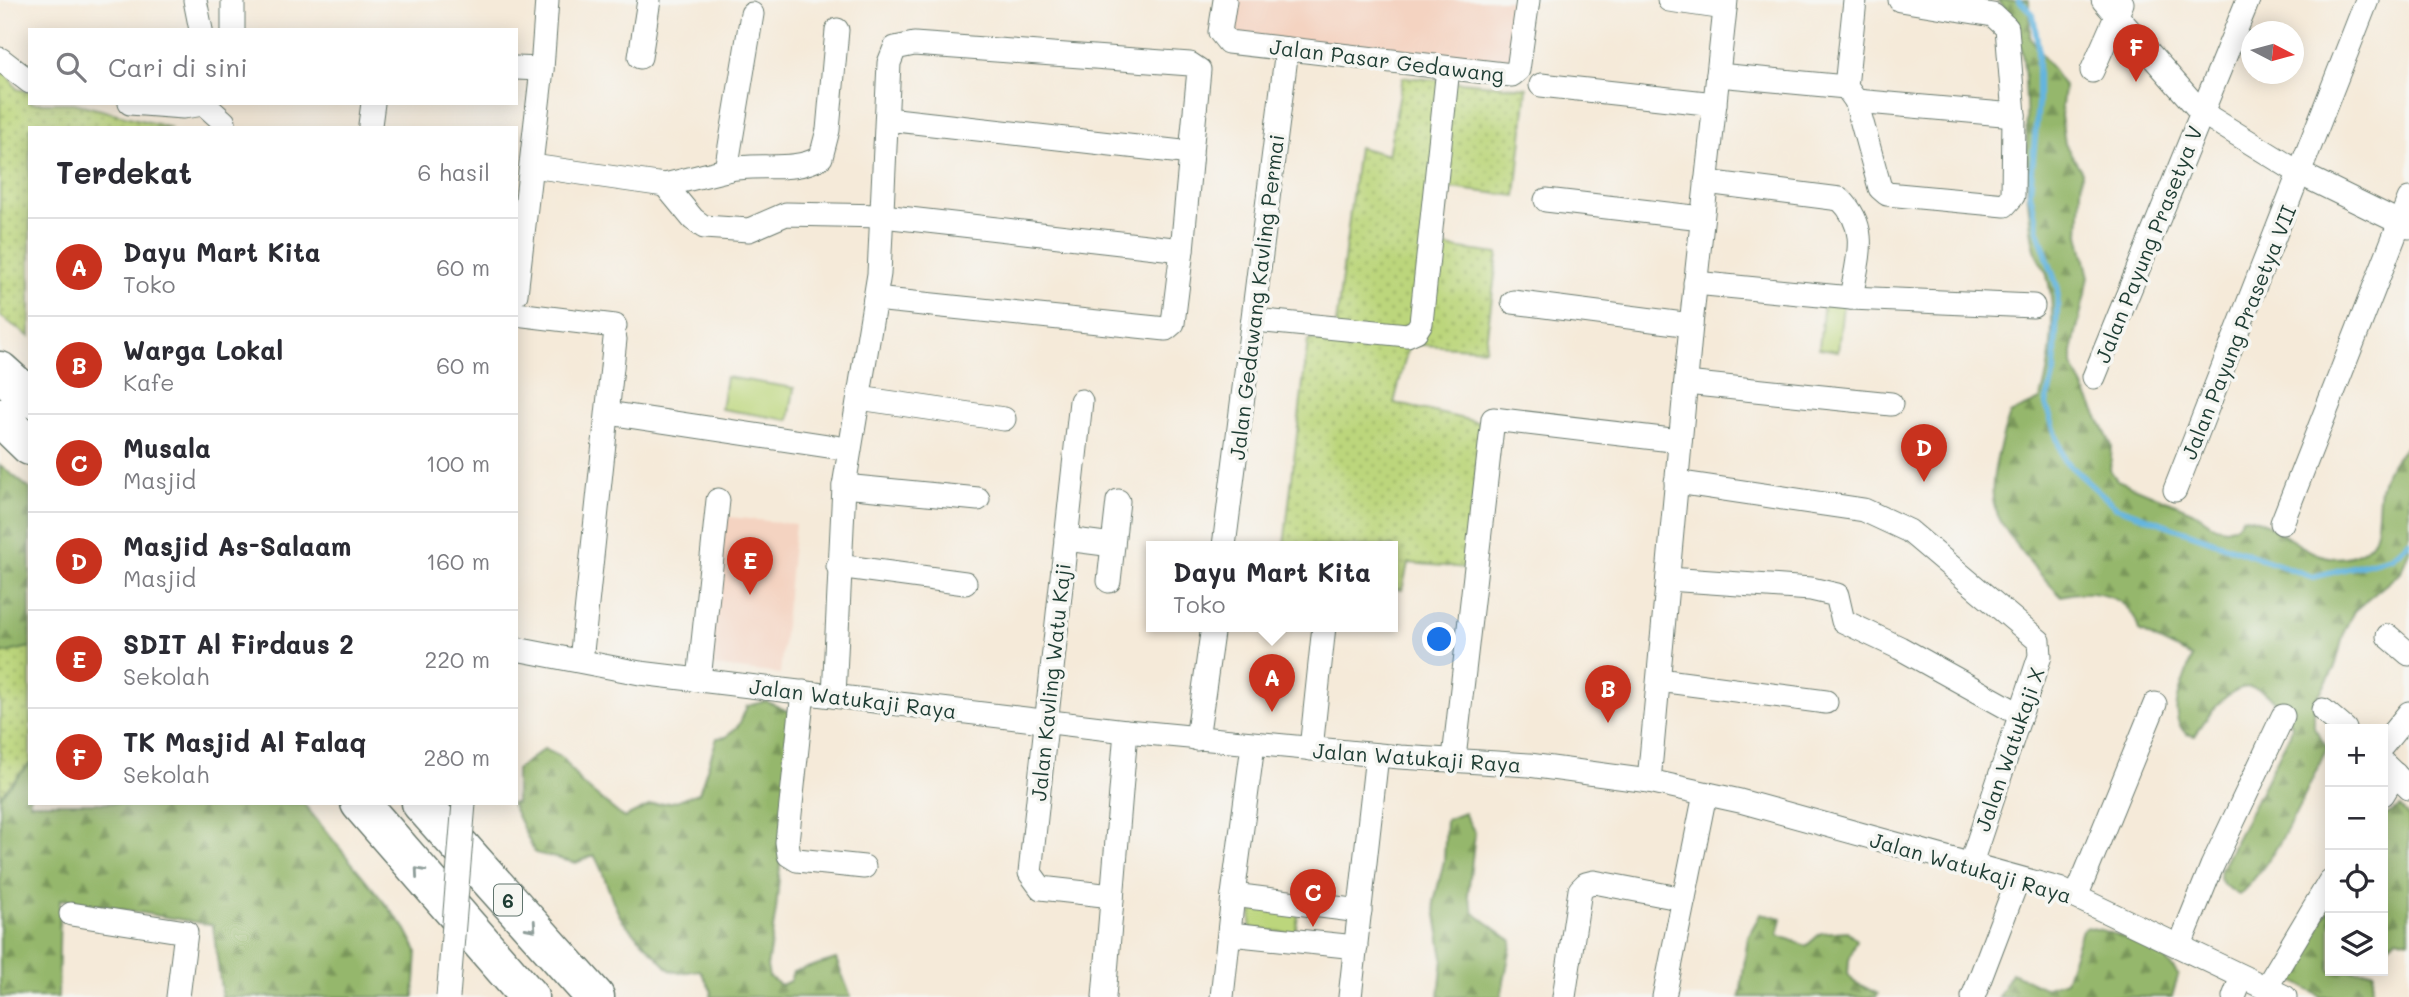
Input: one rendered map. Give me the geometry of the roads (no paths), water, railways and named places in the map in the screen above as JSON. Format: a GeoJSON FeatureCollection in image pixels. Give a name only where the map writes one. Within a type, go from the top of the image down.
{"type":"FeatureCollection","features":[{"type":"Feature","properties":{"kind":"highway"},"geometry":{"type":"LineString","coordinates":[[0,371],[28,396]]}},
{"type":"Feature","properties":{"kind":"highway"},"geometry":{"type":"LineString","coordinates":[[0,417],[28,444]]}},
{"type":"Feature","properties":{"kind":"highway","name":"6"},"geometry":{"type":"LineString","coordinates":[[362,805],[529,997]]}},
{"type":"Feature","properties":{"kind":"highway","name":"6"},"geometry":{"type":"LineString","coordinates":[[423,805],[595,997]]}},
{"type":"Feature","properties":{"kind":"street"},"geometry":{"type":"LineString","coordinates":[[195,0],[201,28]]}},
{"type":"Feature","properties":{"kind":"street"},"geometry":{"type":"LineString","coordinates":[[233,0],[233,28]]}},
{"type":"Feature","properties":{"kind":"street"},"geometry":{"type":"LineString","coordinates":[[518,266],[532,166],[547,0]]}},
{"type":"Feature","properties":{"kind":"street"},"geometry":{"type":"LineString","coordinates":[[640,57],[649,0]]}},
{"type":"Feature","properties":{"kind":"street","name":"Jalan Pasar Gedawang"},"geometry":{"type":"LineString","coordinates":[[1225,0],[1220,32],[1228,42],[1516,74],[1528,0]]}},
{"type":"Feature","properties":{"kind":"street"},"geometry":{"type":"LineString","coordinates":[[1649,781],[1695,283],[1725,4],[1669,0]]}},
{"type":"Feature","properties":{"kind":"street"},"geometry":{"type":"LineString","coordinates":[[1855,0],[1851,94],[1877,182],[1886,194],[2005,205],[2013,196],[2014,115],[2009,40],[2001,20],[1993,15],[1900,0]]}},
{"type":"Feature","properties":{"kind":"street","name":"Jalan Payung Prasetya V"},"geometry":{"type":"LineString","coordinates":[[2094,377],[2248,0]]}},
{"type":"Feature","properties":{"kind":"street","name":"Jalan Payung Prasetya VII"},"geometry":{"type":"LineString","coordinates":[[2175,490],[2367,0]]}},
{"type":"Feature","properties":{"kind":"street"},"geometry":{"type":"LineString","coordinates":[[2114,5],[2201,112],[2301,174],[2404,225]]}},
{"type":"Feature","properties":{"kind":"street"},"geometry":{"type":"LineString","coordinates":[[2092,71],[2114,5]]}},
{"type":"Feature","properties":{"kind":"street"},"geometry":{"type":"LineString","coordinates":[[726,170],[752,14]]}},
{"type":"Feature","properties":{"kind":"street"},"geometry":{"type":"LineString","coordinates":[[532,166],[666,185],[739,167],[797,166],[821,157],[828,130],[838,30]]}},
{"type":"Feature","properties":{"kind":"street"},"geometry":{"type":"LineString","coordinates":[[834,696],[838,566],[844,486],[848,449],[875,299],[883,216],[892,53],[895,48],[904,45],[1190,64],[1199,70],[1173,323],[1166,329],[875,299]]}},
{"type":"Feature","properties":{"kind":"street","name":"Jalan Gedawang Kavling Permai"},"geometry":{"type":"LineString","coordinates":[[1225,541],[1255,320],[1287,49]]}},
{"type":"Feature","properties":{"kind":"street"},"geometry":{"type":"LineString","coordinates":[[0,59],[28,80]]}},
{"type":"Feature","properties":{"kind":"street"},"geometry":{"type":"LineString","coordinates":[[518,68],[542,69]]}},
{"type":"Feature","properties":{"kind":"street"},"geometry":{"type":"LineString","coordinates":[[1255,320],[1407,335],[1416,331],[1421,323],[1448,68]]}},
{"type":"Feature","properties":{"kind":"street"},"geometry":{"type":"LineString","coordinates":[[1718,75],[2014,115]]}},
{"type":"Feature","properties":{"kind":"street"},"geometry":{"type":"LineString","coordinates":[[1541,85],[1714,104]]}},
{"type":"Feature","properties":{"kind":"street"},"geometry":{"type":"LineString","coordinates":[[156,105],[216,112]]}},
{"type":"Feature","properties":{"kind":"street"},"geometry":{"type":"LineString","coordinates":[[887,119],[1191,153]]}},
{"type":"Feature","properties":{"kind":"street"},"geometry":{"type":"LineString","coordinates":[[1706,182],[1840,199],[1859,223],[1860,236],[1851,298]]}},
{"type":"Feature","properties":{"kind":"street"},"geometry":{"type":"LineString","coordinates":[[666,185],[693,219],[704,227],[757,228],[786,214],[883,216],[1182,250]]}},
{"type":"Feature","properties":{"kind":"street"},"geometry":{"type":"LineString","coordinates":[[2282,523],[2404,225],[2409,199]]}},
{"type":"Feature","properties":{"kind":"street"},"geometry":{"type":"LineString","coordinates":[[1546,200],[1702,218]]}},
{"type":"Feature","properties":{"kind":"street"},"geometry":{"type":"LineString","coordinates":[[1695,283],[1851,298],[2033,306]]}},
{"type":"Feature","properties":{"kind":"street"},"geometry":{"type":"LineString","coordinates":[[1513,302],[1691,325]]}},
{"type":"Feature","properties":{"kind":"street"},"geometry":{"type":"LineString","coordinates":[[518,314],[615,332],[580,661]]}},
{"type":"Feature","properties":{"kind":"street"},"geometry":{"type":"LineString","coordinates":[[1686,383],[1891,404]]}},
{"type":"Feature","properties":{"kind":"street"},"geometry":{"type":"LineString","coordinates":[[859,398],[1004,419]]}},
{"type":"Feature","properties":{"kind":"street","name":"Jalan Kavling Watu Kaji"},"geometry":{"type":"LineString","coordinates":[[1080,401],[1030,873],[1036,884],[1050,890],[1112,896]]}},
{"type":"Feature","properties":{"kind":"street"},"geometry":{"type":"LineString","coordinates":[[608,413],[848,449]]}},
{"type":"Feature","properties":{"kind":"street"},"geometry":{"type":"LineString","coordinates":[[1454,758],[1493,419],[1680,441]]}},
{"type":"Feature","properties":{"kind":"street","name":"Jalan Watukaji X"},"geometry":{"type":"LineString","coordinates":[[1676,482],[1864,510],[1909,531],[2039,641],[2040,656],[1970,866]]}},
{"type":"Feature","properties":{"kind":"street"},"geometry":{"type":"LineString","coordinates":[[844,486],[978,499]]}},
{"type":"Feature","properties":{"kind":"street"},"geometry":{"type":"LineString","coordinates":[[699,680],[718,500]]}},
{"type":"Feature","properties":{"kind":"street"},"geometry":{"type":"LineString","coordinates":[[1108,581],[1118,501]]}},
{"type":"Feature","properties":{"kind":"street"},"geometry":{"type":"LineString","coordinates":[[1066,539],[1113,545]]}},
{"type":"Feature","properties":{"kind":"street"},"geometry":{"type":"LineString","coordinates":[[838,566],[965,583]]}},
{"type":"Feature","properties":{"kind":"street"},"geometry":{"type":"LineString","coordinates":[[1668,579],[1811,589],[1837,595],[1843,621],[1900,648],[2019,714]]}},
{"type":"Feature","properties":{"kind":"street"},"geometry":{"type":"LineString","coordinates":[[1197,739],[1212,632]]}},
{"type":"Feature","properties":{"kind":"street"},"geometry":{"type":"LineString","coordinates":[[1311,749],[1323,632]]}},
{"type":"Feature","properties":{"kind":"street"},"geometry":{"type":"LineString","coordinates":[[2388,636],[2409,654]]}},
{"type":"Feature","properties":{"kind":"street","name":"Jalan Watukaji Raya"},"geometry":{"type":"LineString","coordinates":[[518,649],[699,680],[1126,731],[1377,755],[1454,758],[1649,781],[2059,889],[2180,945],[2238,987],[2275,992]]}},
{"type":"Feature","properties":{"kind":"street"},"geometry":{"type":"LineString","coordinates":[[1659,680],[1826,702]]}},
{"type":"Feature","properties":{"kind":"street"},"geometry":{"type":"LineString","coordinates":[[803,692],[787,842],[789,855],[797,860],[864,867]]}},
{"type":"Feature","properties":{"kind":"street"},"geometry":{"type":"LineString","coordinates":[[2076,897],[2155,704]]}},
{"type":"Feature","properties":{"kind":"street"},"geometry":{"type":"LineString","coordinates":[[2323,710],[2339,724]]}},
{"type":"Feature","properties":{"kind":"street"},"geometry":{"type":"LineString","coordinates":[[2388,739],[2409,713]]}},
{"type":"Feature","properties":{"kind":"street"},"geometry":{"type":"LineString","coordinates":[[2180,945],[2212,866],[2283,716]]}},
{"type":"Feature","properties":{"kind":"street"},"geometry":{"type":"LineString","coordinates":[[1104,997],[1126,731]]}},
{"type":"Feature","properties":{"kind":"street"},"geometry":{"type":"LineString","coordinates":[[1222,997],[1253,744]]}},
{"type":"Feature","properties":{"kind":"street"},"geometry":{"type":"LineString","coordinates":[[1350,997],[1377,755]]}},
{"type":"Feature","properties":{"kind":"street"},"geometry":{"type":"LineString","coordinates":[[1664,997],[1705,794]]}},
{"type":"Feature","properties":{"kind":"street"},"geometry":{"type":"LineString","coordinates":[[448,997],[464,805]]}},
{"type":"Feature","properties":{"kind":"street"},"geometry":{"type":"LineString","coordinates":[[1973,997],[2018,878]]}},
{"type":"Feature","properties":{"kind":"street"},"geometry":{"type":"LineString","coordinates":[[1564,997],[1580,890],[1586,884],[1594,882],[1684,900]]}},
{"type":"Feature","properties":{"kind":"street"},"geometry":{"type":"LineString","coordinates":[[2275,992],[2325,891]]}},
{"type":"Feature","properties":{"kind":"street"},"geometry":{"type":"LineString","coordinates":[[1233,895],[1360,911]]}},
{"type":"Feature","properties":{"kind":"street"},"geometry":{"type":"LineString","coordinates":[[71,914],[186,932],[178,997]]}},
{"type":"Feature","properties":{"kind":"street"},"geometry":{"type":"LineString","coordinates":[[1230,934],[1356,947]]}},
{"type":"Feature","properties":{"kind":"waterway"},"geometry":{"type":"LineString","coordinates":[[2019,0],[2033,14],[2038,47],[2038,104],[2030,192],[2038,231],[2058,289],[2054,373],[2046,404],[2064,460],[2116,507],[2313,577],[2392,557],[2409,542]]}},
{"type":"Feature","properties":{"kind":"place","name":"TK Masjid Al Falaq"},"geometry":{"type":"Point","coordinates":[2136,82]}},
{"type":"Feature","properties":{"kind":"place","name":"Masjid As-Salaam"},"geometry":{"type":"Point","coordinates":[1924,482]}},
{"type":"Feature","properties":{"kind":"place","name":"SDIT Al Firdaus 2"},"geometry":{"type":"Point","coordinates":[750,595]}},
{"type":"Feature","properties":{"kind":"place","name":"Dayu Mart Kita"},"geometry":{"type":"Point","coordinates":[1272,712]}},
{"type":"Feature","properties":{"kind":"place","name":"Warga Lokal"},"geometry":{"type":"Point","coordinates":[1608,723]}},
{"type":"Feature","properties":{"kind":"place","name":"Musala"},"geometry":{"type":"Point","coordinates":[1313,927]}}]}
